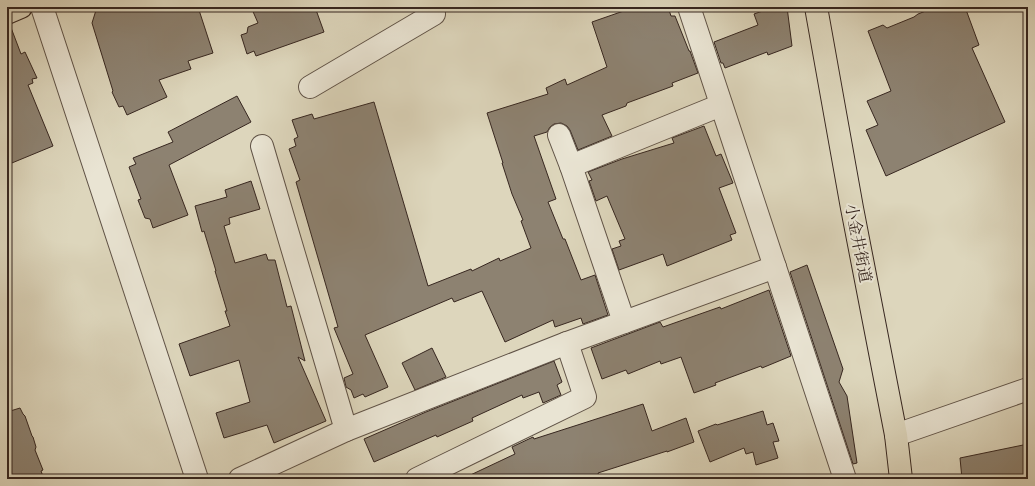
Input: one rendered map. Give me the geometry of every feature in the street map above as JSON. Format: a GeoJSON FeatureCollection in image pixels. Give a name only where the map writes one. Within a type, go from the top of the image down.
{"type":"FeatureCollection","features":[{"type":"Feature","properties":{"kind":"main road"},"geometry":{"type":"LineString","coordinates":[[7,13],[21,7]]}},
{"type":"Feature","properties":{"kind":"main road","name":"小金井街道"},"geometry":{"type":"LineString","coordinates":[[816,7],[852,208],[896,435],[901,479]]}},
{"type":"Feature","properties":{"kind":"street"},"geometry":{"type":"LineString","coordinates":[[42,7],[197,479]]}},
{"type":"Feature","properties":{"kind":"street"},"geometry":{"type":"LineString","coordinates":[[310,87],[434,14],[432,7]]}},
{"type":"Feature","properties":{"kind":"street"},"geometry":{"type":"LineString","coordinates":[[689,7],[845,479]]}},
{"type":"Feature","properties":{"kind":"street"},"geometry":{"type":"LineString","coordinates":[[571,166],[721,105]]}},
{"type":"Feature","properties":{"kind":"street"},"geometry":{"type":"LineString","coordinates":[[559,135],[624,322]]}},
{"type":"Feature","properties":{"kind":"street"},"geometry":{"type":"LineString","coordinates":[[262,146],[346,430]]}},
{"type":"Feature","properties":{"kind":"street"},"geometry":{"type":"LineString","coordinates":[[240,479],[346,430],[567,343],[775,267]]}},
{"type":"Feature","properties":{"kind":"street"},"geometry":{"type":"LineString","coordinates":[[417,479],[585,396],[567,343]]}},
{"type":"Feature","properties":{"kind":"street"},"geometry":{"type":"LineString","coordinates":[[896,435],[1028,389]]}},
{"type":"Feature","properties":{"kind":"building"},"geometry":{"type":"Polygon","coordinates":[[[97,7],[198,7],[213,53],[188,61],[191,69],[159,80],[167,97],[127,115],[123,106],[119,107],[112,92],[113,91],[92,23],[97,7]]]}},
{"type":"Feature","properties":{"kind":"building"},"geometry":{"type":"Polygon","coordinates":[[[251,7],[315,7],[324,32],[256,56],[254,51],[247,54],[241,35],[247,33],[248,27],[258,23],[251,7]]]}},
{"type":"Feature","properties":{"kind":"building"},"geometry":{"type":"Polygon","coordinates":[[[635,7],[668,7],[671,16],[675,16],[698,73],[672,83],[673,86],[627,103],[626,106],[602,115],[612,136],[578,150],[570,130],[567,126],[561,123],[554,124],[547,132],[534,136],[556,199],[548,202],[563,239],[565,239],[581,280],[595,275],[608,315],[583,324],[581,318],[555,327],[553,320],[505,342],[482,291],[454,302],[452,298],[365,335],[388,387],[365,397],[363,394],[354,398],[351,390],[346,387],[344,378],[353,374],[334,328],[338,327],[296,182],[300,180],[289,149],[296,146],[294,139],[298,137],[292,120],[312,114],[314,119],[374,102],[428,286],[471,269],[472,271],[499,258],[500,261],[531,248],[521,221],[523,220],[512,194],[487,113],[548,94],[546,88],[565,79],[567,85],[607,67],[592,22],[635,7]]]}},
{"type":"Feature","properties":{"kind":"building"},"geometry":{"type":"Polygon","coordinates":[[[774,7],[787,7],[792,46],[768,55],[767,52],[725,68],[723,63],[721,63],[714,42],[758,25],[754,14],[774,7]]]}},
{"type":"Feature","properties":{"kind":"building"},"geometry":{"type":"Polygon","coordinates":[[[936,7],[965,7],[979,45],[972,48],[1005,122],[886,176],[866,130],[878,125],[867,101],[891,91],[868,31],[883,25],[887,28],[936,7]]]}},
{"type":"Feature","properties":{"kind":"building"},"geometry":{"type":"Polygon","coordinates":[[[7,25],[10,25],[21,54],[25,52],[37,78],[32,79],[33,83],[28,85],[53,146],[7,165],[7,25]]]}},
{"type":"Feature","properties":{"kind":"building"},"geometry":{"type":"Polygon","coordinates":[[[237,96],[251,122],[169,165],[188,215],[153,228],[150,219],[145,218],[138,200],[141,199],[129,167],[136,164],[133,158],[173,142],[168,132],[237,96]]]}},
{"type":"Feature","properties":{"kind":"building"},"geometry":{"type":"Polygon","coordinates":[[[704,126],[716,156],[721,154],[733,183],[719,188],[736,233],[730,235],[732,240],[667,266],[663,254],[619,270],[612,249],[621,246],[619,241],[625,239],[607,196],[596,201],[589,181],[592,180],[588,172],[622,159],[674,143],[672,138],[704,126]]]}},
{"type":"Feature","properties":{"kind":"building"},"geometry":{"type":"Polygon","coordinates":[[[251,181],[260,209],[229,218],[230,224],[224,226],[235,263],[266,254],[268,260],[275,260],[287,307],[291,306],[305,361],[298,357],[326,421],[274,443],[267,425],[224,438],[216,413],[250,402],[239,360],[190,376],[179,344],[230,326],[216,271],[204,231],[202,232],[195,206],[227,197],[225,190],[251,181]]]}},
{"type":"Feature","properties":{"kind":"building"},"geometry":{"type":"Polygon","coordinates":[[[807,265],[843,369],[839,382],[847,396],[857,463],[853,464],[790,272],[807,265]]]}},
{"type":"Feature","properties":{"kind":"building"},"geometry":{"type":"Polygon","coordinates":[[[769,290],[791,356],[762,368],[761,366],[715,383],[716,385],[694,393],[681,357],[661,364],[660,361],[628,374],[626,370],[602,379],[591,348],[660,322],[663,327],[720,307],[721,309],[769,290]]]}},
{"type":"Feature","properties":{"kind":"building"},"geometry":{"type":"Polygon","coordinates":[[[432,348],[446,377],[415,390],[402,363],[432,348]]]}},
{"type":"Feature","properties":{"kind":"building"},"geometry":{"type":"Polygon","coordinates":[[[554,361],[562,382],[557,385],[561,395],[543,403],[539,392],[523,398],[522,395],[472,418],[473,421],[437,437],[436,435],[374,462],[364,439],[426,412],[554,361]]]}},
{"type":"Feature","properties":{"kind":"building"},"geometry":{"type":"Polygon","coordinates":[[[643,404],[652,431],[686,418],[694,442],[667,452],[598,473],[600,479],[462,479],[515,454],[512,447],[533,437],[534,439],[643,404]]]}},
{"type":"Feature","properties":{"kind":"building"},"geometry":{"type":"Polygon","coordinates":[[[20,408],[25,416],[33,437],[36,447],[35,450],[43,470],[41,471],[44,479],[9,479],[7,471],[7,412],[20,408]]]}},
{"type":"Feature","properties":{"kind":"building"},"geometry":{"type":"Polygon","coordinates":[[[763,411],[767,425],[773,423],[779,441],[773,442],[778,458],[756,465],[753,452],[746,454],[744,448],[710,462],[698,431],[716,424],[717,425],[763,411]]]}},
{"type":"Feature","properties":{"kind":"building"},"geometry":{"type":"Polygon","coordinates":[[[1028,444],[1028,479],[962,479],[960,458],[1028,444]]]}}]}
